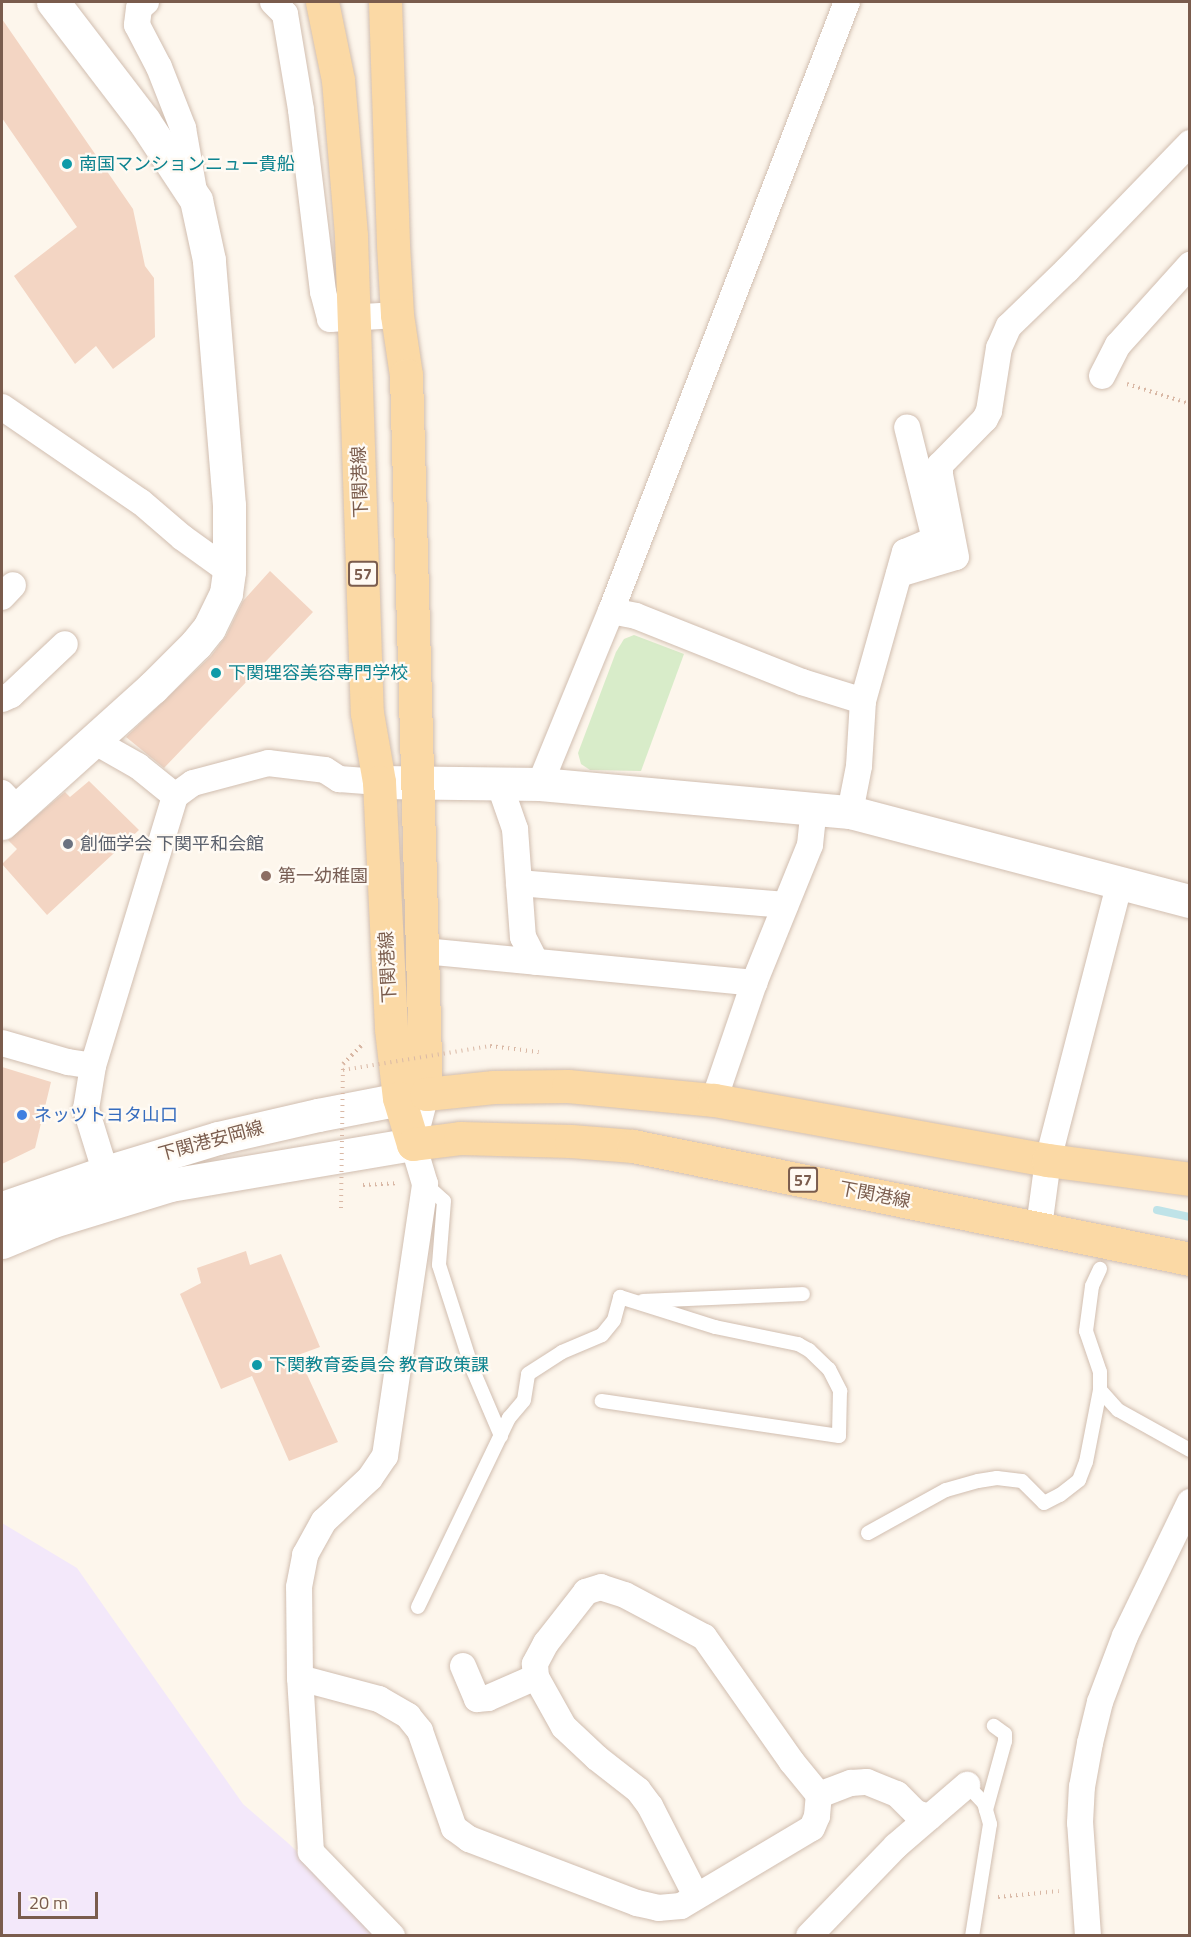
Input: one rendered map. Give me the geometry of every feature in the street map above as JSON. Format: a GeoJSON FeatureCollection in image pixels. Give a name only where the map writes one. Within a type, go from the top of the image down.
{"type":"FeatureCollection","features":[{"type":"Feature","properties":{"kind":"main road","name":"下関港線"},"geometry":{"type":"LineString","coordinates":[[322,2],[338,80],[355,318],[368,713],[379,782],[390,1018],[412,1096]]}},
{"type":"Feature","properties":{"kind":"main road","name":"下関港線"},"geometry":{"type":"LineString","coordinates":[[385,2],[397,315],[406,375],[424,951],[412,1096],[413,1144],[460,1138],[571,1141],[633,1146],[1190,1259]]}},
{"type":"Feature","properties":{"kind":"main road"},"geometry":{"type":"LineString","coordinates":[[412,1096],[494,1087],[568,1086],[714,1100],[1048,1160],[1190,1179]]}},
{"type":"Feature","properties":{"kind":"street"},"geometry":{"type":"LineString","coordinates":[[53,2],[144,121],[196,200]]}},
{"type":"Feature","properties":{"kind":"street"},"geometry":{"type":"LineString","coordinates":[[7,808],[92,740],[152,688],[196,644],[209,628],[225,593],[229,571],[229,505],[209,260],[183,128],[159,67],[137,25],[139,8],[146,2]]}},
{"type":"Feature","properties":{"kind":"street"},"geometry":{"type":"LineString","coordinates":[[540,784],[611,611],[847,2]]}},
{"type":"Feature","properties":{"kind":"street"},"geometry":{"type":"LineString","coordinates":[[280,6],[301,110],[323,292],[330,318],[397,315]]}},
{"type":"Feature","properties":{"kind":"street"},"geometry":{"type":"LineString","coordinates":[[899,574],[956,557],[940,465],[985,419],[989,411],[999,348],[1009,326],[1067,270],[1190,143]]}},
{"type":"Feature","properties":{"kind":"street"},"geometry":{"type":"LineString","coordinates":[[1102,376],[1118,345],[1190,265]]}},
{"type":"Feature","properties":{"kind":"street"},"geometry":{"type":"LineString","coordinates":[[2,407],[141,502],[183,538],[229,571]]}},
{"type":"Feature","properties":{"kind":"street"},"geometry":{"type":"LineString","coordinates":[[850,812],[859,766],[863,701],[905,552],[935,539],[907,427]]}},
{"type":"Feature","properties":{"kind":"street"},"geometry":{"type":"LineString","coordinates":[[611,611],[636,616],[802,682],[863,701]]}},
{"type":"Feature","properties":{"kind":"street"},"geometry":{"type":"LineString","coordinates":[[2,699],[12,695],[65,644]]}},
{"type":"Feature","properties":{"kind":"street"},"geometry":{"type":"LineString","coordinates":[[92,740],[138,766],[175,796]]}},
{"type":"Feature","properties":{"kind":"street"},"geometry":{"type":"LineString","coordinates":[[110,1187],[86,1109],[93,1066],[175,796],[193,783],[268,763],[325,770],[339,779],[379,782],[540,784],[850,812],[1190,901]]}},
{"type":"Feature","properties":{"kind":"street"},"geometry":{"type":"LineString","coordinates":[[499,783],[515,829],[523,937],[536,962]]}},
{"type":"Feature","properties":{"kind":"street"},"geometry":{"type":"LineString","coordinates":[[714,1100],[754,983],[810,845],[814,809]]}},
{"type":"Feature","properties":{"kind":"street"},"geometry":{"type":"LineString","coordinates":[[1039,1227],[1048,1160],[1120,882]]}},
{"type":"Feature","properties":{"kind":"street"},"geometry":{"type":"LineString","coordinates":[[519,883],[785,905]]}},
{"type":"Feature","properties":{"kind":"street"},"geometry":{"type":"LineString","coordinates":[[424,951],[754,983]]}},
{"type":"Feature","properties":{"kind":"street"},"geometry":{"type":"LineString","coordinates":[[2,1043],[68,1062],[93,1066]]}},
{"type":"Feature","properties":{"kind":"street","name":"下関港安岡線"},"geometry":{"type":"LineString","coordinates":[[2,1242],[53,1221],[110,1187],[218,1138],[412,1096]]}},
{"type":"Feature","properties":{"kind":"street"},"geometry":{"type":"LineString","coordinates":[[392,1935],[311,1852],[300,1678],[299,1587],[305,1555],[324,1521],[370,1478],[385,1456],[424,1184],[413,1144]]}},
{"type":"Feature","properties":{"kind":"street","name":"下関港安岡線"},"geometry":{"type":"LineString","coordinates":[[2,1208],[110,1187],[170,1185],[413,1144]]}},
{"type":"Feature","properties":{"kind":"street"},"geometry":{"type":"LineString","coordinates":[[1088,1935],[1080,1823],[1082,1787],[1100,1702],[1125,1636],[1190,1502]]}},
{"type":"Feature","properties":{"kind":"street"},"geometry":{"type":"LineString","coordinates":[[300,1678],[379,1699],[408,1716],[420,1731],[454,1828],[469,1839],[647,1905],[658,1908],[681,1906],[812,1828],[817,1816],[819,1795],[792,1762],[704,1637],[625,1595],[601,1587],[586,1592],[546,1643],[535,1665],[536,1677],[564,1726],[597,1758],[638,1790],[650,1806],[696,1896]]}},
{"type":"Feature","properties":{"kind":"street"},"geometry":{"type":"LineString","coordinates":[[463,1666],[477,1699],[488,1698],[536,1677]]}},
{"type":"Feature","properties":{"kind":"street"},"geometry":{"type":"LineString","coordinates":[[819,1795],[851,1783],[867,1782],[897,1794],[916,1813],[929,1817]]}},
{"type":"Feature","properties":{"kind":"street"},"geometry":{"type":"LineString","coordinates":[[809,1935],[896,1846],[967,1785]]}},
{"type":"Feature","properties":{"kind":"lane"},"geometry":{"type":"LineString","coordinates":[[424,1184],[444,1201],[439,1265],[472,1368],[501,1436]]}},
{"type":"Feature","properties":{"kind":"lane"},"geometry":{"type":"LineString","coordinates":[[868,1533],[946,1490],[978,1480],[997,1478],[1022,1481],[1044,1503],[1060,1495],[1079,1480],[1086,1462],[1100,1390],[1100,1372],[1086,1331],[1092,1286],[1100,1269]]}},
{"type":"Feature","properties":{"kind":"lane"},"geometry":{"type":"LineString","coordinates":[[635,1302],[803,1294]]}},
{"type":"Feature","properties":{"kind":"lane"},"geometry":{"type":"LineString","coordinates":[[418,1607],[509,1418],[524,1400],[525,1382],[533,1369],[562,1352],[602,1335],[614,1320],[620,1297],[715,1327],[798,1344],[809,1350],[829,1369],[840,1391],[839,1436],[602,1401]]}},
{"type":"Feature","properties":{"kind":"lane"},"geometry":{"type":"LineString","coordinates":[[1100,1390],[1118,1410],[1190,1450]]}},
{"type":"Feature","properties":{"kind":"lane"},"geometry":{"type":"LineString","coordinates":[[986,1810],[1005,1742],[1005,1734],[994,1725]]}},
{"type":"Feature","properties":{"kind":"lane"},"geometry":{"type":"LineString","coordinates":[[967,1785],[984,1803],[990,1824],[972,1935]]}},
{"type":"Feature","properties":{"kind":"path"},"geometry":{"type":"LineString","coordinates":[[1102,376],[1190,404]]}},
{"type":"Feature","properties":{"kind":"path"},"geometry":{"type":"LineString","coordinates":[[341,1208],[343,1064],[364,1043],[363,1034]]}},
{"type":"Feature","properties":{"kind":"path"},"geometry":{"type":"LineString","coordinates":[[343,1070],[490,1046],[539,1052]]}},
{"type":"Feature","properties":{"kind":"path"},"geometry":{"type":"LineString","coordinates":[[341,1186],[396,1183]]}},
{"type":"Feature","properties":{"kind":"path"},"geometry":{"type":"LineString","coordinates":[[996,1898],[1003,1895],[1083,1889]]}},
{"type":"Feature","properties":{"kind":"shaded area"},"geometry":{"type":"Polygon","coordinates":[[[2,1523],[77,1568],[243,1804],[288,1843],[383,1935],[2,1936],[2,1523]]]}},
{"type":"Feature","properties":{"kind":"green space"},"geometry":{"type":"Polygon","coordinates":[[[634,635],[684,654],[641,771],[590,770],[581,764],[578,753],[616,652],[624,639],[634,635]]]}},
{"type":"Feature","properties":{"kind":"building","name":"南国マンションニュー貴船"},"geometry":{"type":"Polygon","coordinates":[[[2,19],[133,209],[145,266],[154,278],[155,337],[113,369],[96,346],[75,364],[14,276],[77,227],[2,118],[2,19]]]}},
{"type":"Feature","properties":{"kind":"building","name":"下関理容美容専門学校"},"geometry":{"type":"Polygon","coordinates":[[[270,571],[313,612],[164,768],[126,737],[211,656],[226,636],[243,601],[270,571]]]}},
{"type":"Feature","properties":{"kind":"building","name":"創価学会 下関平和会館"},"geometry":{"type":"Polygon","coordinates":[[[89,781],[139,830],[47,915],[2,864],[17,849],[8,840],[65,792],[70,797],[89,781]]]}},
{"type":"Feature","properties":{"kind":"building","name":"ネッツトヨタ山口"},"geometry":{"type":"Polygon","coordinates":[[[2,1067],[51,1082],[35,1148],[2,1164],[2,1067]]]}},
{"type":"Feature","properties":{"kind":"building","name":"下関教育委員会 教育政策課"},"geometry":{"type":"Polygon","coordinates":[[[246,1251],[250,1265],[281,1254],[320,1347],[298,1355],[338,1442],[289,1461],[252,1376],[221,1389],[180,1294],[201,1283],[197,1268],[246,1251]]]}},
{"type":"Feature","properties":{"kind":"waterway"},"geometry":{"type":"LineString","coordinates":[[1157,1210],[1190,1217]]}},
{"type":"Feature","properties":{"kind":"place","name":"南国マンションニュー貴船"},"geometry":{"type":"Point","coordinates":[67,164]}},
{"type":"Feature","properties":{"kind":"place","name":"下関理容美容専門学校"},"geometry":{"type":"Point","coordinates":[216,673]}},
{"type":"Feature","properties":{"kind":"place","name":"創価学会 下関平和会館"},"geometry":{"type":"Point","coordinates":[68,844]}},
{"type":"Feature","properties":{"kind":"place","name":"第一幼稚園"},"geometry":{"type":"Point","coordinates":[266,876]}},
{"type":"Feature","properties":{"kind":"place","name":"ネッツトヨタ山口"},"geometry":{"type":"Point","coordinates":[22,1115]}},
{"type":"Feature","properties":{"kind":"place","name":"下関教育委員会 教育政策課"},"geometry":{"type":"Point","coordinates":[257,1365]}}]}
